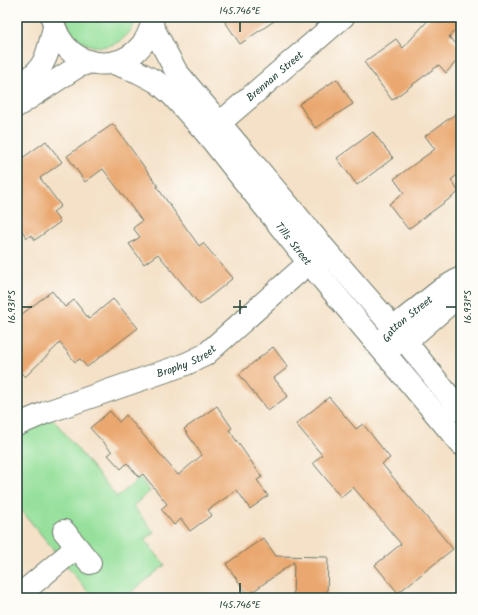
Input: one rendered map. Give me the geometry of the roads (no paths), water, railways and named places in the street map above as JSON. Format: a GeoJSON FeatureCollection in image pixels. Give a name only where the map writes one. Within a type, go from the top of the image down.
{"type":"FeatureCollection","features":[{"type":"Feature","properties":{"kind":"street","name":"Brennan Street"},"geometry":{"type":"LineString","coordinates":[[213,129],[343,17]]}},
{"type":"Feature","properties":{"kind":"street"},"geometry":{"type":"LineString","coordinates":[[53,22],[59,39],[67,50],[90,62],[102,64],[112,63],[126,58],[137,50],[146,39],[153,22]]}},
{"type":"Feature","properties":{"kind":"street"},"geometry":{"type":"LineString","coordinates":[[17,86],[36,74],[43,64],[47,56],[53,22]]}},
{"type":"Feature","properties":{"kind":"street","name":"Tills Street"},"geometry":{"type":"LineString","coordinates":[[153,22],[176,71],[213,129],[317,256],[380,348],[461,444]]}},
{"type":"Feature","properties":{"kind":"street"},"geometry":{"type":"LineString","coordinates":[[17,106],[72,71],[90,62]]}},
{"type":"Feature","properties":{"kind":"street","name":"Tills Street"},"geometry":{"type":"LineString","coordinates":[[112,63],[138,72],[157,82],[213,129]]}},
{"type":"Feature","properties":{"kind":"street","name":"Tills Street"},"geometry":{"type":"LineString","coordinates":[[317,256],[400,335],[461,411]]}},
{"type":"Feature","properties":{"kind":"street","name":"Brophy Street"},"geometry":{"type":"LineString","coordinates":[[17,425],[47,412],[186,364],[205,355],[317,256]]}},
{"type":"Feature","properties":{"kind":"street","name":"Gatton Street"},"geometry":{"type":"LineString","coordinates":[[400,335],[442,289],[461,278]]}},
{"type":"Feature","properties":{"kind":"street","name":"Gatton Street"},"geometry":{"type":"LineString","coordinates":[[380,348],[461,294]]}},
{"type":"Feature","properties":{"kind":"street"},"geometry":{"type":"LineString","coordinates":[[17,597],[77,547]]}}]}
